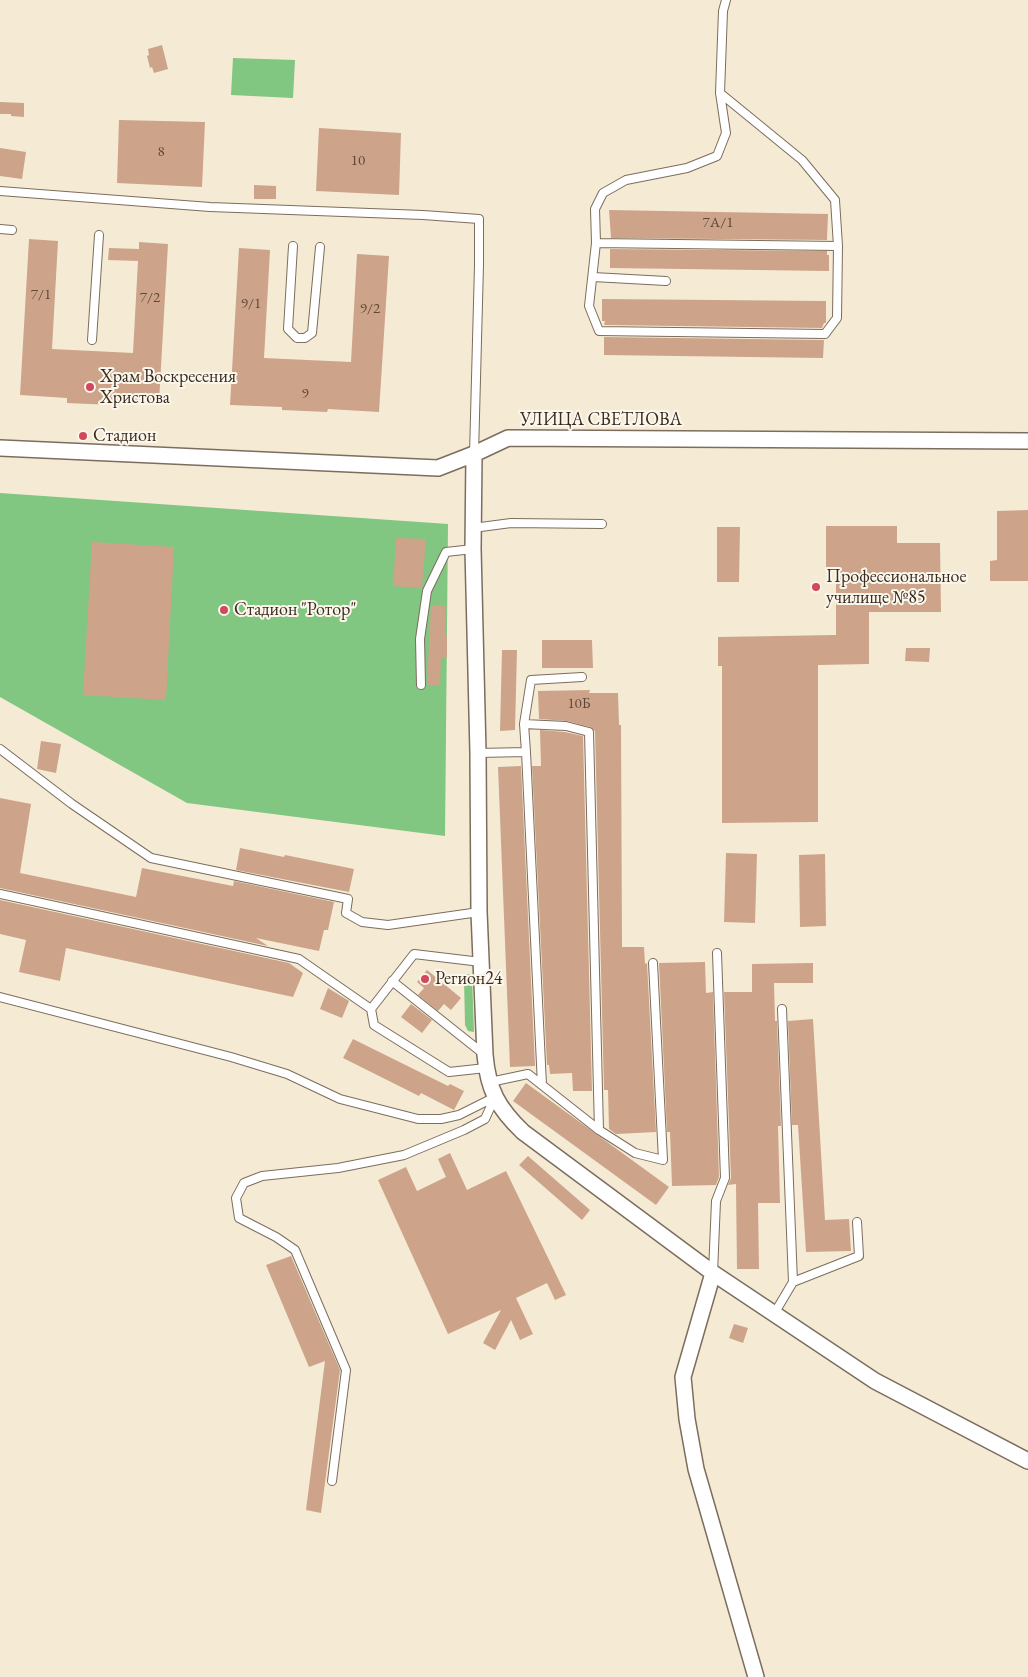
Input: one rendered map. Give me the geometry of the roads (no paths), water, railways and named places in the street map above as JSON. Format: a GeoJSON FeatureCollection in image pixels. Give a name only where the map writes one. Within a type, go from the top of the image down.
{"type":"FeatureCollection","features":[{"type":"Feature","properties":{"kind":"street","name":"УЛИЦА СВЕТЛОВА"},"geometry":{"type":"LineString","coordinates":[[0,448],[438,468],[508,438],[1028,441]]}},
{"type":"Feature","properties":{"kind":"street"},"geometry":{"type":"LineString","coordinates":[[474,454],[473,549],[478,753],[479,912],[487,1068],[494,1097],[508,1117],[523,1132],[713,1273],[875,1381],[1028,1461]]}},
{"type":"Feature","properties":{"kind":"street"},"geometry":{"type":"LineString","coordinates":[[713,1273],[683,1377],[686,1410],[696,1469],[756,1677]]}},
{"type":"Feature","properties":{"kind":"lane"},"geometry":{"type":"LineString","coordinates":[[720,93],[802,160],[835,200],[838,246],[837,318],[825,334],[599,331],[589,306],[596,243],[595,209],[603,193],[626,180],[687,168],[717,156],[726,133],[720,93],[723,11],[726,0]]}},
{"type":"Feature","properties":{"kind":"lane"},"geometry":{"type":"LineString","coordinates":[[0,191],[210,206],[423,215],[479,220],[474,454]]}},
{"type":"Feature","properties":{"kind":"lane"},"geometry":{"type":"LineString","coordinates":[[0,229],[12,230]]}},
{"type":"Feature","properties":{"kind":"lane"},"geometry":{"type":"LineString","coordinates":[[92,340],[99,235]]}},
{"type":"Feature","properties":{"kind":"lane"},"geometry":{"type":"LineString","coordinates":[[596,243],[838,246]]}},
{"type":"Feature","properties":{"kind":"lane"},"geometry":{"type":"LineString","coordinates":[[293,246],[288,330],[297,338],[305,338],[312,333],[320,247]]}},
{"type":"Feature","properties":{"kind":"lane"},"geometry":{"type":"LineString","coordinates":[[593,276],[666,281]]}},
{"type":"Feature","properties":{"kind":"lane"},"geometry":{"type":"LineString","coordinates":[[474,528],[511,523],[602,524]]}},
{"type":"Feature","properties":{"kind":"lane"},"geometry":{"type":"LineString","coordinates":[[421,685],[420,639],[427,591],[446,552],[473,549]]}},
{"type":"Feature","properties":{"kind":"lane"},"geometry":{"type":"LineString","coordinates":[[542,1085],[524,724],[530,680],[582,677]]}},
{"type":"Feature","properties":{"kind":"lane"},"geometry":{"type":"LineString","coordinates":[[524,724],[566,726],[589,732],[599,1130]]}},
{"type":"Feature","properties":{"kind":"lane"},"geometry":{"type":"LineString","coordinates":[[0,749],[72,804],[151,858],[348,899],[346,913],[362,922],[388,925],[479,912]]}},
{"type":"Feature","properties":{"kind":"lane"},"geometry":{"type":"LineString","coordinates":[[478,753],[526,752]]}},
{"type":"Feature","properties":{"kind":"lane"},"geometry":{"type":"LineString","coordinates":[[0,894],[299,959],[371,1009],[374,1025],[449,1072],[487,1068],[528,1074],[599,1130],[635,1154],[663,1160],[653,963]]}},
{"type":"Feature","properties":{"kind":"lane"},"geometry":{"type":"LineString","coordinates":[[713,1273],[716,1201],[725,1178],[717,953]]}},
{"type":"Feature","properties":{"kind":"lane"},"geometry":{"type":"LineString","coordinates":[[371,1009],[414,954],[481,962]]}},
{"type":"Feature","properties":{"kind":"lane"},"geometry":{"type":"LineString","coordinates":[[392,982],[487,1068]]}},
{"type":"Feature","properties":{"kind":"lane"},"geometry":{"type":"LineString","coordinates":[[0,997],[231,1057],[287,1074],[340,1099],[418,1120],[441,1119],[459,1115],[494,1097]]}},
{"type":"Feature","properties":{"kind":"lane"},"geometry":{"type":"LineString","coordinates":[[774,1314],[793,1282],[782,1009]]}},
{"type":"Feature","properties":{"kind":"lane"},"geometry":{"type":"LineString","coordinates":[[332,1481],[346,1370],[295,1250],[276,1237],[239,1218],[236,1198],[244,1183],[262,1176],[338,1168],[404,1155],[464,1130],[485,1119],[494,1097]]}},
{"type":"Feature","properties":{"kind":"lane"},"geometry":{"type":"LineString","coordinates":[[793,1282],[859,1256],[857,1222]]}},
{"type":"Feature","properties":{"kind":"place","name":"Храм Воскресения Христова"},"geometry":{"type":"Point","coordinates":[90,387]}},
{"type":"Feature","properties":{"kind":"place","name":"Стадион"},"geometry":{"type":"Point","coordinates":[83,436]}},
{"type":"Feature","properties":{"kind":"place","name":"Профессиональное училище №85"},"geometry":{"type":"Point","coordinates":[816,587]}},
{"type":"Feature","properties":{"kind":"place","name":"Стадион \"Ротор\""},"geometry":{"type":"Point","coordinates":[224,610]}},
{"type":"Feature","properties":{"kind":"place","name":"Регион24"},"geometry":{"type":"Point","coordinates":[425,979]}}]}
